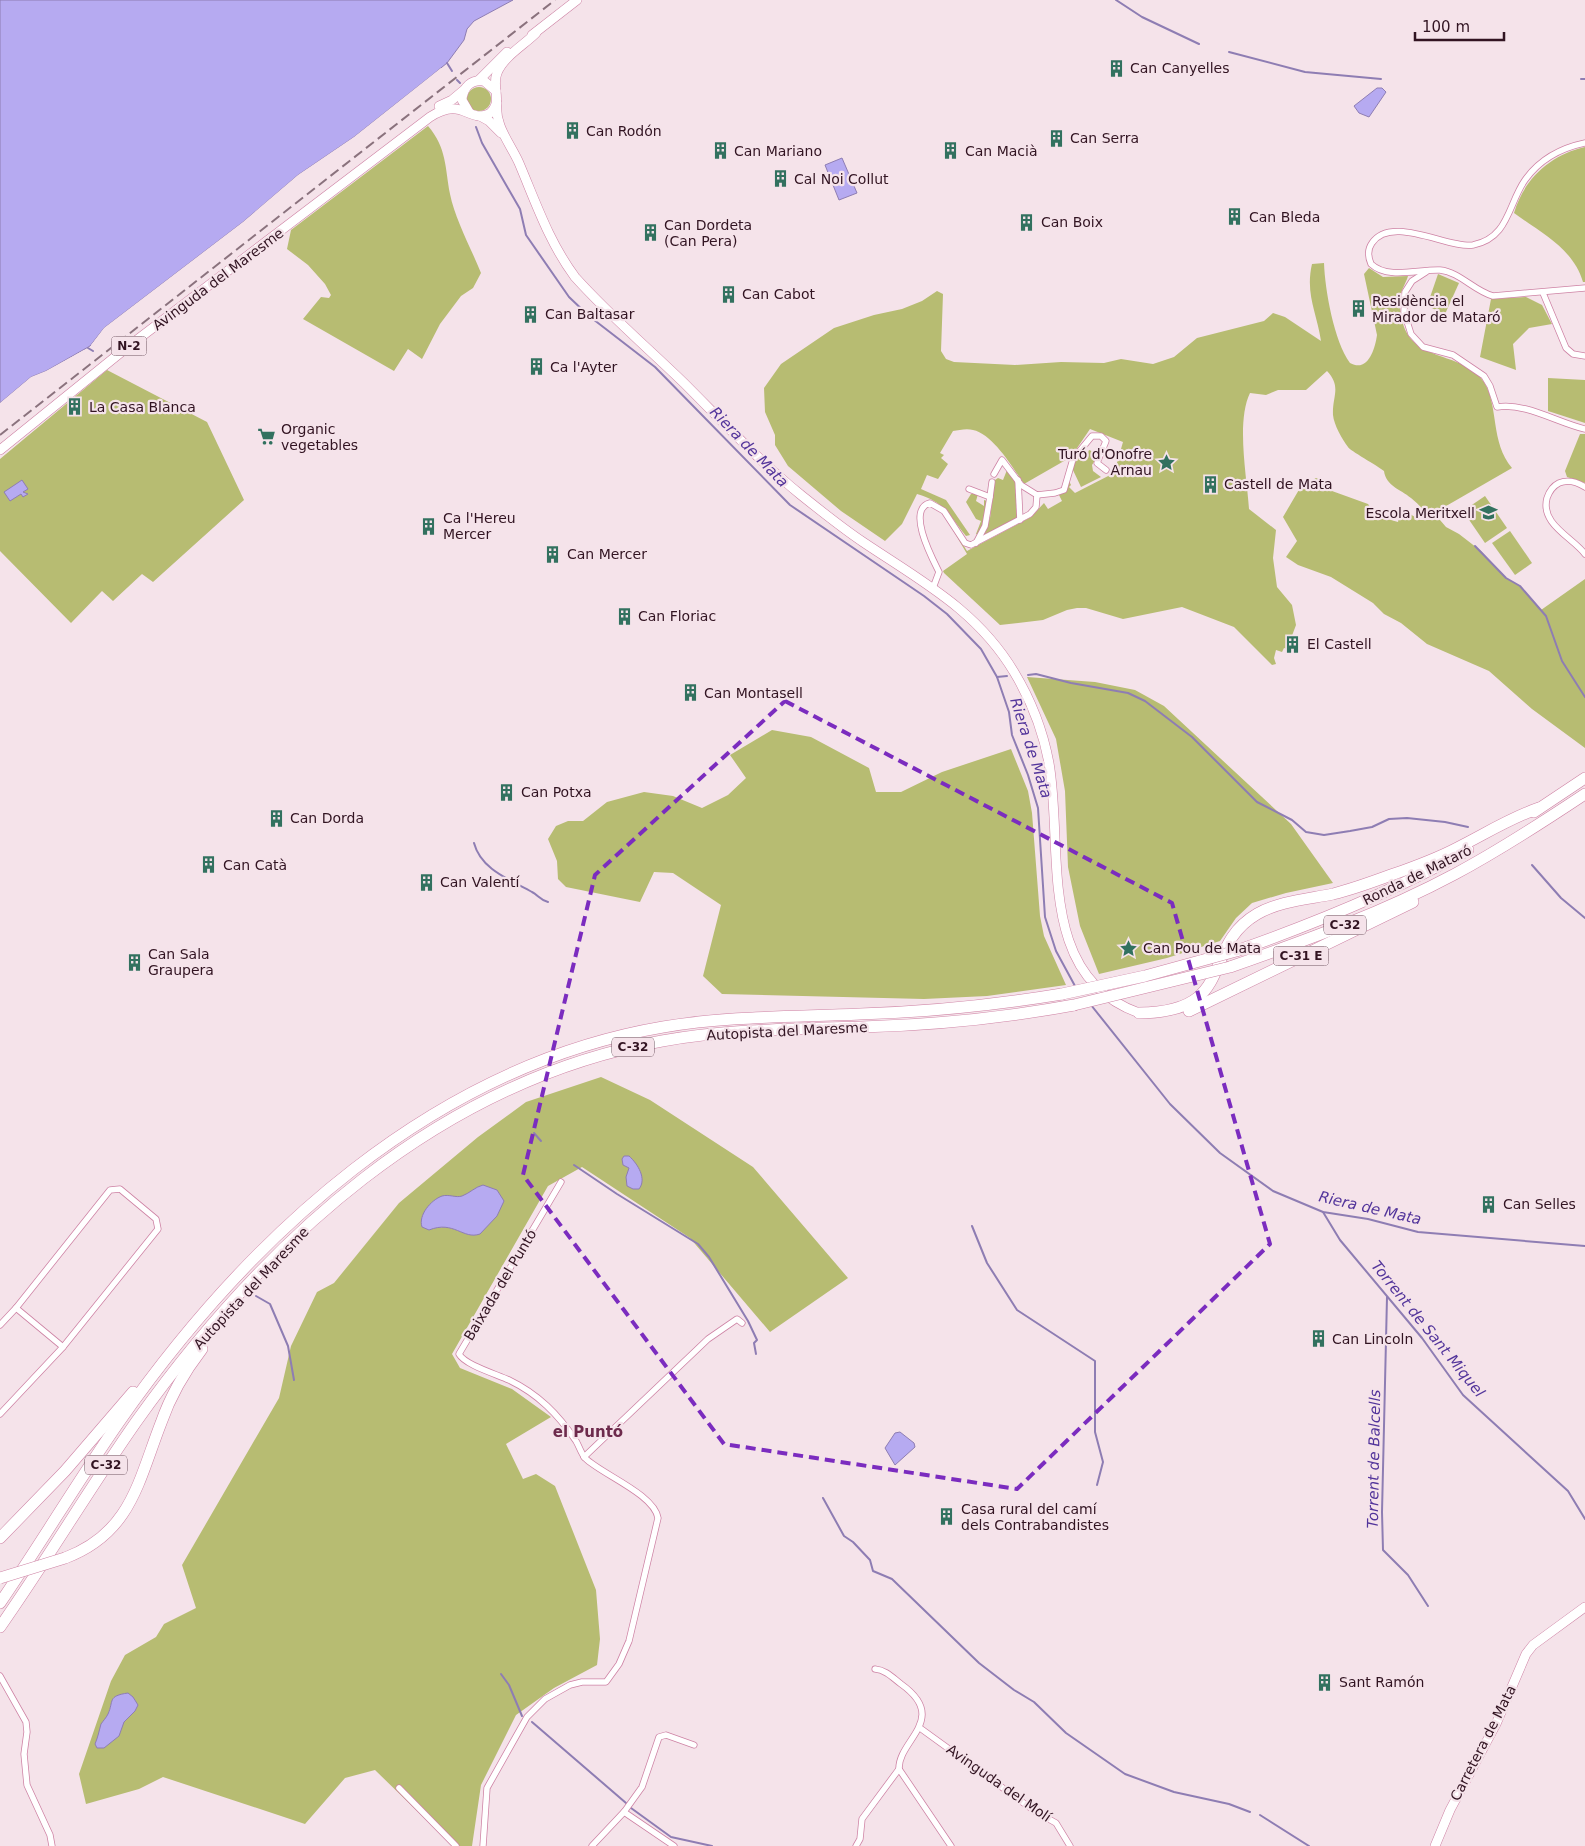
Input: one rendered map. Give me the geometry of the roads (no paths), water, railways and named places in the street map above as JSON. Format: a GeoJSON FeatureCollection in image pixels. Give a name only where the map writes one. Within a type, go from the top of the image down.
{"type":"FeatureCollection","features":[{"type":"Feature","properties":{"kind":"highway","name":"Ronda de Mataró"},"geometry":{"type":"LineString","coordinates":[[1062,994],[1145,976],[1236,951],[1327,918],[1408,881],[1500,833],[1585,778]]}},
{"type":"Feature","properties":{"kind":"highway","name":"Ronda de Mataró"},"geometry":{"type":"LineString","coordinates":[[1074,1005],[1119,996],[1230,967],[1298,944],[1358,919],[1455,874],[1585,794]]}},
{"type":"Feature","properties":{"kind":"highway","name":"C-31 E"},"geometry":{"type":"LineString","coordinates":[[1139,1013],[1178,1010],[1198,998],[1210,985],[1231,942],[1241,927],[1257,914],[1277,906],[1337,893],[1392,875],[1448,852],[1519,815],[1539,808]]}},
{"type":"Feature","properties":{"kind":"highway","name":"C-31 E"},"geometry":{"type":"LineString","coordinates":[[1139,1013],[1145,1016],[1170,1016],[1195,1008],[1370,924],[1448,883],[1455,874]]}},
{"type":"Feature","properties":{"kind":"highway","name":"Autopista del Maresme"},"geometry":{"type":"LineString","coordinates":[[0,1603],[120,1422],[196,1322],[285,1230],[353,1170],[394,1139],[474,1090],[515,1071],[571,1050],[636,1032],[712,1020],[967,1008],[1062,994]]}},
{"type":"Feature","properties":{"kind":"highway","name":"Autopista del Maresme"},"geometry":{"type":"LineString","coordinates":[[0,1627],[109,1460],[155,1396],[225,1311],[317,1218],[409,1144],[468,1109],[514,1085],[572,1064],[661,1041],[728,1031],[938,1023],[999,1017],[1074,1005]]}},
{"type":"Feature","properties":{"kind":"highway","name":"C-32"},"geometry":{"type":"LineString","coordinates":[[0,1578],[80,1552],[102,1539],[122,1517],[136,1490],[161,1420],[178,1384],[213,1334],[239,1307],[261,1273]]}},
{"type":"Feature","properties":{"kind":"highway","name":"C-32"},"geometry":{"type":"LineString","coordinates":[[0,1538],[71,1464],[173,1343],[196,1322]]}},
{"type":"Feature","properties":{"kind":"main road","name":"N-2"},"geometry":{"type":"LineString","coordinates":[[464,90],[470,83],[479,80],[510,49],[536,32],[577,0]]}},
{"type":"Feature","properties":{"kind":"main road","name":"N-2"},"geometry":{"type":"LineString","coordinates":[[497,103],[496,74],[500,67],[536,32]]}},
{"type":"Feature","properties":{"kind":"main road"},"geometry":{"type":"LineString","coordinates":[[479,80],[489,83],[496,91]]}},
{"type":"Feature","properties":{"kind":"main road"},"geometry":{"type":"LineString","coordinates":[[464,90],[463,105],[469,113]]}},
{"type":"Feature","properties":{"kind":"main road","name":"Avinguda del Maresme"},"geometry":{"type":"LineString","coordinates":[[390,146],[426,113],[452,100],[464,90]]}},
{"type":"Feature","properties":{"kind":"main road"},"geometry":{"type":"LineString","coordinates":[[480,116],[492,111],[497,103]]}},
{"type":"Feature","properties":{"kind":"main road","name":"C-31 E"},"geometry":{"type":"LineString","coordinates":[[497,103],[496,115],[521,168],[543,224],[557,252],[575,278],[762,461],[845,529],[932,588],[977,623],[1003,655],[1022,685],[1034,712],[1049,764],[1053,792],[1057,879],[1069,939],[1089,982],[1108,999],[1139,1013]]}},
{"type":"Feature","properties":{"kind":"main road","name":"Avinguda del Maresme"},"geometry":{"type":"LineString","coordinates":[[0,450],[125,349],[390,146],[440,111],[454,108],[469,113]]}},
{"type":"Feature","properties":{"kind":"main road","name":"N-2"},"geometry":{"type":"LineString","coordinates":[[469,113],[480,116]]}},
{"type":"Feature","properties":{"kind":"main road","name":"C-31 E"},"geometry":{"type":"LineString","coordinates":[[480,116],[489,121],[505,137]]}},
{"type":"Feature","properties":{"kind":"main road","name":"Carretera de Mata"},"geometry":{"type":"LineString","coordinates":[[1435,1846],[1450,1810],[1496,1724],[1526,1654],[1533,1645],[1585,1608]]}},
{"type":"Feature","properties":{"kind":"street"},"geometry":{"type":"LineString","coordinates":[[1585,143],[1559,151],[1535,169],[1525,180],[1504,225],[1483,242],[1473,245],[1458,244],[1413,232],[1380,236],[1375,239],[1369,248],[1369,260],[1375,268],[1390,272],[1450,272],[1479,291],[1493,296],[1585,288]]}},
{"type":"Feature","properties":{"kind":"street"},"geometry":{"type":"LineString","coordinates":[[1430,271],[1412,281],[1406,292],[1404,312],[1411,334],[1423,347],[1453,355],[1484,376],[1490,386],[1497,407],[1527,409],[1561,423],[1585,429]]}},
{"type":"Feature","properties":{"kind":"street"},"geometry":{"type":"LineString","coordinates":[[1543,292],[1566,348],[1573,354],[1585,356]]}},
{"type":"Feature","properties":{"kind":"street"},"geometry":{"type":"LineString","coordinates":[[994,474],[1002,460],[1026,490],[1037,495],[1060,492],[1067,482],[1073,459],[1092,436],[1101,436],[1106,441],[1097,463],[1106,470]]}},
{"type":"Feature","properties":{"kind":"street"},"geometry":{"type":"LineString","coordinates":[[1018,480],[1020,520]]}},
{"type":"Feature","properties":{"kind":"street"},"geometry":{"type":"LineString","coordinates":[[1585,487],[1572,481],[1557,484],[1549,494],[1546,507],[1553,525],[1571,539],[1585,554]]}},
{"type":"Feature","properties":{"kind":"street"},"geometry":{"type":"LineString","coordinates":[[976,543],[985,526],[992,482]]}},
{"type":"Feature","properties":{"kind":"street"},"geometry":{"type":"LineString","coordinates":[[969,489],[990,497]]}},
{"type":"Feature","properties":{"kind":"street"},"geometry":{"type":"LineString","coordinates":[[932,588],[939,572],[923,533],[920,516],[923,506],[930,503],[944,511],[965,543],[976,543],[1034,511],[1038,502],[1037,495]]}},
{"type":"Feature","properties":{"kind":"street","name":"Baixada del Puntó"},"geometry":{"type":"LineString","coordinates":[[482,1846],[487,1788],[527,1717],[545,1699],[570,1685],[582,1682],[606,1682],[619,1664],[629,1641],[656,1527],[657,1514],[640,1496],[584,1457],[577,1442],[552,1409],[538,1397],[509,1380],[464,1361],[459,1354],[561,1182]]}},
{"type":"Feature","properties":{"kind":"street"},"geometry":{"type":"LineString","coordinates":[[0,1325],[16,1308],[110,1190],[120,1189],[156,1219],[158,1229],[63,1347],[0,1414]]}},
{"type":"Feature","properties":{"kind":"street"},"geometry":{"type":"LineString","coordinates":[[16,1308],[63,1347]]}},
{"type":"Feature","properties":{"kind":"street"},"geometry":{"type":"LineString","coordinates":[[584,1457],[708,1340],[737,1319],[742,1323]]}},
{"type":"Feature","properties":{"kind":"street"},"geometry":{"type":"LineString","coordinates":[[875,1669],[882,1669],[914,1696],[921,1711],[920,1728],[898,1762],[899,1769],[951,1846]]}},
{"type":"Feature","properties":{"kind":"street"},"geometry":{"type":"LineString","coordinates":[[0,1676],[26,1722],[27,1732],[24,1754],[27,1785],[50,1835],[52,1846]]}},
{"type":"Feature","properties":{"kind":"street","name":"Avinguda del Molí"},"geometry":{"type":"LineString","coordinates":[[920,1728],[1036,1812],[1056,1823],[1070,1846]]}},
{"type":"Feature","properties":{"kind":"street"},"geometry":{"type":"LineString","coordinates":[[592,1846],[624,1812],[642,1787],[660,1736],[666,1735],[694,1746]]}},
{"type":"Feature","properties":{"kind":"street"},"geometry":{"type":"LineString","coordinates":[[856,1846],[860,1839],[862,1819],[899,1769]]}},
{"type":"Feature","properties":{"kind":"street"},"geometry":{"type":"LineString","coordinates":[[399,1788],[442,1829],[456,1846]]}},
{"type":"Feature","properties":{"kind":"street"},"geometry":{"type":"LineString","coordinates":[[624,1812],[674,1846]]}},
{"type":"Feature","properties":{"kind":"waterway"},"geometry":{"type":"LineString","coordinates":[[1116,0],[1142,17],[1199,44]]}},
{"type":"Feature","properties":{"kind":"waterway"},"geometry":{"type":"LineString","coordinates":[[1229,52],[1305,72],[1381,79]]}},
{"type":"Feature","properties":{"kind":"waterway","name":"Riera de Mata"},"geometry":{"type":"LineString","coordinates":[[447,63],[452,71]]}},
{"type":"Feature","properties":{"kind":"waterway","name":"Riera de Mata"},"geometry":{"type":"LineString","coordinates":[[457,80],[460,83]]}},
{"type":"Feature","properties":{"kind":"waterway","name":"Riera de Mata"},"geometry":{"type":"LineString","coordinates":[[476,127],[482,143],[520,209],[526,235],[569,297],[589,316],[655,367],[790,505],[924,596],[947,614],[981,649],[997,677],[1009,712],[1012,735],[1028,775],[1038,808],[1045,917],[1056,951],[1075,986]]}},
{"type":"Feature","properties":{"kind":"waterway"},"geometry":{"type":"LineString","coordinates":[[88,348],[93,351]]}},
{"type":"Feature","properties":{"kind":"waterway"},"geometry":{"type":"LineString","coordinates":[[1475,546],[1506,578],[1520,586],[1546,616],[1562,661],[1585,697]]}},
{"type":"Feature","properties":{"kind":"waterway"},"geometry":{"type":"LineString","coordinates":[[1028,675],[1036,674],[1071,683],[1128,693],[1145,701],[1192,737],[1257,802],[1292,820],[1306,832],[1324,835],[1372,827],[1389,819],[1407,818],[1445,822],[1468,827]]}},
{"type":"Feature","properties":{"kind":"waterway"},"geometry":{"type":"LineString","coordinates":[[997,677],[1007,676]]}},
{"type":"Feature","properties":{"kind":"waterway"},"geometry":{"type":"LineString","coordinates":[[474,843],[483,860],[490,867],[548,902]]}},
{"type":"Feature","properties":{"kind":"waterway"},"geometry":{"type":"LineString","coordinates":[[1532,865],[1561,898],[1585,918]]}},
{"type":"Feature","properties":{"kind":"waterway","name":"Riera de Mata"},"geometry":{"type":"LineString","coordinates":[[1091,1005],[1170,1104],[1220,1153],[1273,1191],[1323,1212],[1368,1219],[1418,1232],[1585,1246]]}},
{"type":"Feature","properties":{"kind":"waterway"},"geometry":{"type":"LineString","coordinates":[[534,1133],[541,1141]]}},
{"type":"Feature","properties":{"kind":"waterway"},"geometry":{"type":"LineString","coordinates":[[574,1165],[698,1244],[709,1257],[748,1321],[757,1340],[754,1343],[756,1354]]}},
{"type":"Feature","properties":{"kind":"waterway","name":"Torrent de Sant Miquel"},"geometry":{"type":"LineString","coordinates":[[1323,1212],[1340,1240],[1422,1338],[1463,1395],[1568,1491],[1585,1519]]}},
{"type":"Feature","properties":{"kind":"waterway"},"geometry":{"type":"LineString","coordinates":[[972,1226],[987,1263],[1017,1310],[1095,1361],[1095,1432],[1103,1462],[1097,1485]]}},
{"type":"Feature","properties":{"kind":"waterway"},"geometry":{"type":"LineString","coordinates":[[256,1296],[270,1304],[288,1346],[294,1380]]}},
{"type":"Feature","properties":{"kind":"waterway","name":"Torrent de Balcells"},"geometry":{"type":"LineString","coordinates":[[1387,1297],[1382,1512],[1383,1550],[1408,1575],[1428,1606]]}},
{"type":"Feature","properties":{"kind":"waterway"},"geometry":{"type":"LineString","coordinates":[[823,1498],[844,1536],[853,1542],[870,1560],[873,1571],[892,1579],[979,1663],[1014,1690],[1034,1702],[1066,1733],[1125,1774],[1174,1792],[1229,1804],[1250,1812]]}},
{"type":"Feature","properties":{"kind":"waterway"},"geometry":{"type":"LineString","coordinates":[[501,1674],[509,1685],[522,1716]]}},
{"type":"Feature","properties":{"kind":"waterway"},"geometry":{"type":"LineString","coordinates":[[532,1722],[626,1803]]}},
{"type":"Feature","properties":{"kind":"waterway"},"geometry":{"type":"LineString","coordinates":[[631,1808],[671,1837],[712,1846]]}},
{"type":"Feature","properties":{"kind":"waterway"},"geometry":{"type":"LineString","coordinates":[[1260,1815],[1309,1846]]}},
{"type":"Feature","properties":{"kind":"railway"},"geometry":{"type":"LineString","coordinates":[[0,435],[555,0]]}},
{"type":"Feature","properties":{"kind":"place","name":"Can Canyelles"},"geometry":{"type":"Point","coordinates":[1116,68]}},
{"type":"Feature","properties":{"kind":"place","name":"Can Rodón"},"geometry":{"type":"Point","coordinates":[572,131]}},
{"type":"Feature","properties":{"kind":"place","name":"Can Serra"},"geometry":{"type":"Point","coordinates":[1056,138]}},
{"type":"Feature","properties":{"kind":"place","name":"Can Mariano"},"geometry":{"type":"Point","coordinates":[720,151]}},
{"type":"Feature","properties":{"kind":"place","name":"Can Macià"},"geometry":{"type":"Point","coordinates":[951,151]}},
{"type":"Feature","properties":{"kind":"place","name":"Cal Noi Collut"},"geometry":{"type":"Point","coordinates":[780,179]}},
{"type":"Feature","properties":{"kind":"place","name":"Can Bleda"},"geometry":{"type":"Point","coordinates":[1235,217]}},
{"type":"Feature","properties":{"kind":"place","name":"Can Boix"},"geometry":{"type":"Point","coordinates":[1027,222]}},
{"type":"Feature","properties":{"kind":"place","name":"Can Dordeta (Can Pera)"},"geometry":{"type":"Point","coordinates":[650,233]}},
{"type":"Feature","properties":{"kind":"place","name":"Can Cabot"},"geometry":{"type":"Point","coordinates":[728,294]}},
{"type":"Feature","properties":{"kind":"place","name":"Residència el Mirador de Mataró"},"geometry":{"type":"Point","coordinates":[1358,309]}},
{"type":"Feature","properties":{"kind":"place","name":"Can Baltasar"},"geometry":{"type":"Point","coordinates":[531,314]}},
{"type":"Feature","properties":{"kind":"place","name":"Ca l'Ayter"},"geometry":{"type":"Point","coordinates":[536,367]}},
{"type":"Feature","properties":{"kind":"place","name":"La Casa Blanca"},"geometry":{"type":"Point","coordinates":[75,407]}},
{"type":"Feature","properties":{"kind":"place","name":"Organic vegetables"},"geometry":{"type":"Point","coordinates":[267,437]}},
{"type":"Feature","properties":{"kind":"place","name":"Turó d'Onofre Arnau"},"geometry":{"type":"Point","coordinates":[1166,462]}},
{"type":"Feature","properties":{"kind":"place","name":"Castell de Mata"},"geometry":{"type":"Point","coordinates":[1210,484]}},
{"type":"Feature","properties":{"kind":"place","name":"Escola Meritxell"},"geometry":{"type":"Point","coordinates":[1489,513]}},
{"type":"Feature","properties":{"kind":"place","name":"Ca l'Hereu Mercer"},"geometry":{"type":"Point","coordinates":[429,526]}},
{"type":"Feature","properties":{"kind":"place","name":"Can Mercer"},"geometry":{"type":"Point","coordinates":[553,554]}},
{"type":"Feature","properties":{"kind":"place","name":"Can Floriac"},"geometry":{"type":"Point","coordinates":[624,616]}},
{"type":"Feature","properties":{"kind":"place","name":"El Castell"},"geometry":{"type":"Point","coordinates":[1293,644]}},
{"type":"Feature","properties":{"kind":"place","name":"Can Montasell"},"geometry":{"type":"Point","coordinates":[690,693]}},
{"type":"Feature","properties":{"kind":"place","name":"Can Potxa"},"geometry":{"type":"Point","coordinates":[507,792]}},
{"type":"Feature","properties":{"kind":"place","name":"Can Dorda"},"geometry":{"type":"Point","coordinates":[276,818]}},
{"type":"Feature","properties":{"kind":"place","name":"Can Catà"},"geometry":{"type":"Point","coordinates":[209,865]}},
{"type":"Feature","properties":{"kind":"place","name":"Can Valentí"},"geometry":{"type":"Point","coordinates":[426,882]}},
{"type":"Feature","properties":{"kind":"place","name":"Can Pou de Mata"},"geometry":{"type":"Point","coordinates":[1129,948]}},
{"type":"Feature","properties":{"kind":"place","name":"Can Sala Graupera"},"geometry":{"type":"Point","coordinates":[134,962]}},
{"type":"Feature","properties":{"kind":"place","name":"Can Selles"},"geometry":{"type":"Point","coordinates":[1489,1204]}},
{"type":"Feature","properties":{"kind":"place","name":"Can Lincoln"},"geometry":{"type":"Point","coordinates":[1318,1339]}},
{"type":"Feature","properties":{"kind":"place","name":"Casa rural del camí dels Contrabandistes"},"geometry":{"type":"Point","coordinates":[947,1517]}},
{"type":"Feature","properties":{"kind":"place","name":"Sant Ramón"},"geometry":{"type":"Point","coordinates":[1325,1682]}},
{"type":"Feature","properties":{"kind":"district","name":"el Puntó"},"geometry":{"type":"Point","coordinates":[588,1432]}}]}
